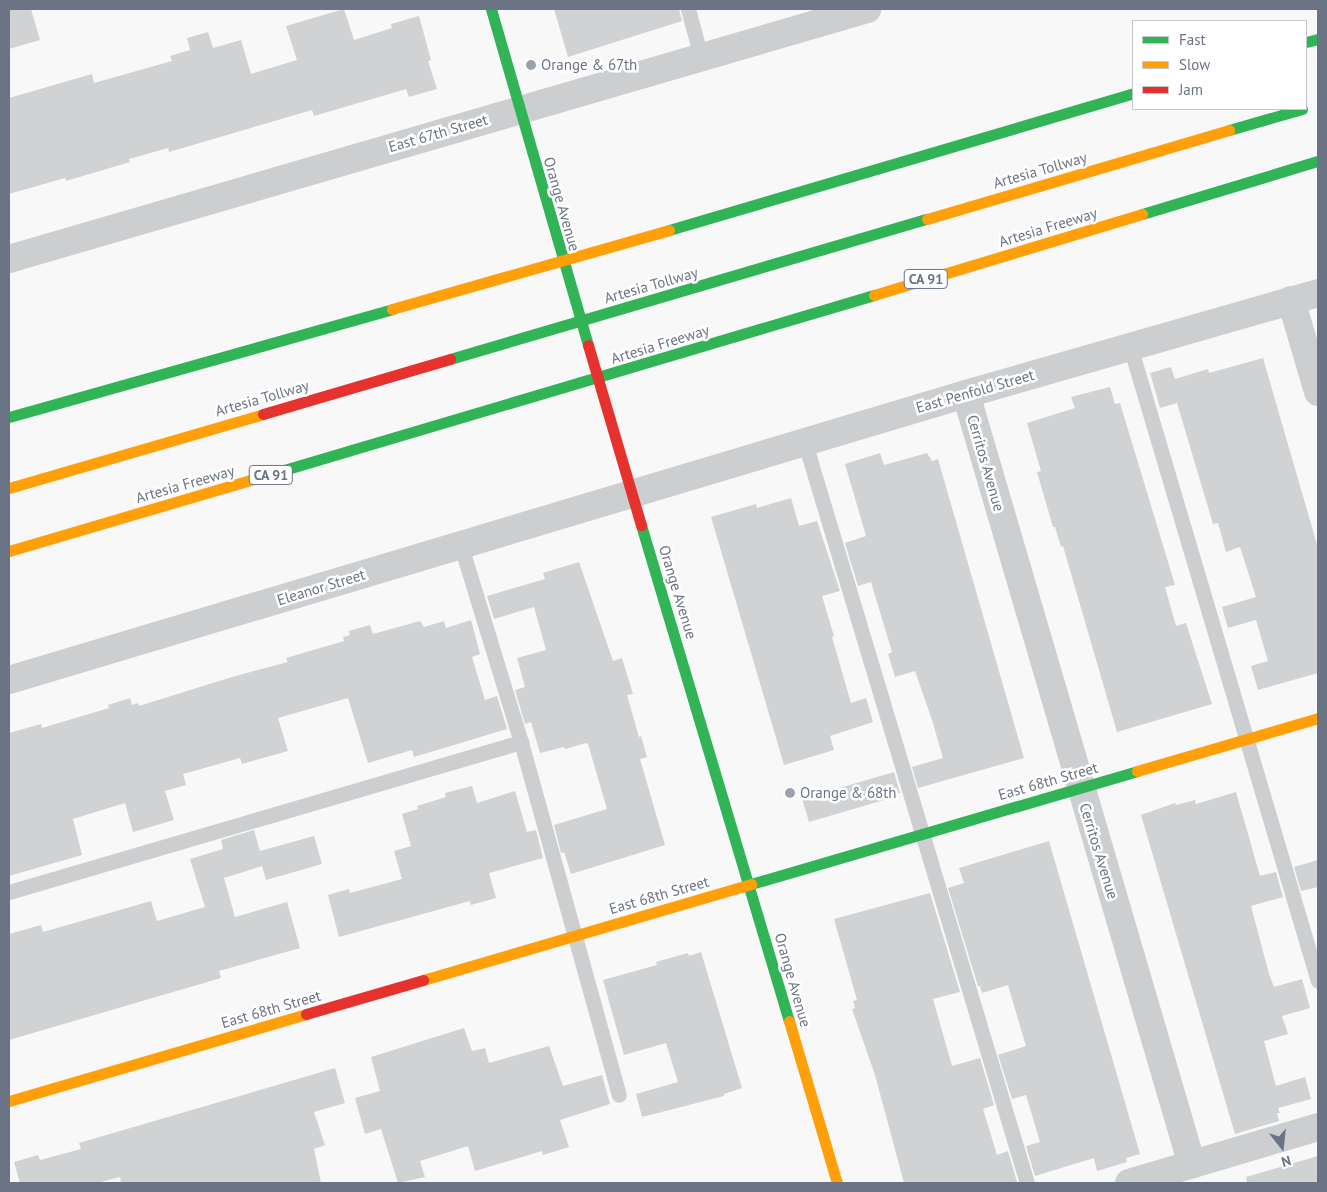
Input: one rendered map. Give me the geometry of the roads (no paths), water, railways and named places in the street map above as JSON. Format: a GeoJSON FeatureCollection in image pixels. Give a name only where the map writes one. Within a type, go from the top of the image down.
{"type":"FeatureCollection","features":[{"type":"Feature","properties":{"kind":"main road","name":"Orange Avenue"},"geometry":{"type":"LineString","coordinates":[[491,9],[559,248],[634,494],[837,1183]]}},
{"type":"Feature","properties":{"kind":"main road"},"geometry":{"type":"LineString","coordinates":[[9,417],[639,239],[1132,93]]}},
{"type":"Feature","properties":{"kind":"main road","name":"Artesia Tollway"},"geometry":{"type":"LineString","coordinates":[[9,488],[515,339],[658,299],[1296,110]]}},
{"type":"Feature","properties":{"kind":"main road","name":"Artesia Freeway"},"geometry":{"type":"LineString","coordinates":[[9,551],[532,398],[1318,161]]}},
{"type":"Feature","properties":{"kind":"main road","name":"East 68th Street"},"geometry":{"type":"LineString","coordinates":[[9,1101],[1318,718]]}},
{"type":"Feature","properties":{"kind":"street","name":"East 67th Street"},"geometry":{"type":"LineString","coordinates":[[9,259],[857,10]]}},
{"type":"Feature","properties":{"kind":"street","name":"East Penfold Street"},"geometry":{"type":"LineString","coordinates":[[634,494],[966,394],[1318,293]]}},
{"type":"Feature","properties":{"kind":"street"},"geometry":{"type":"LineString","coordinates":[[1291,300],[1318,392]]}},
{"type":"Feature","properties":{"kind":"street","name":"Cerritos Avenue"},"geometry":{"type":"LineString","coordinates":[[966,394],[1192,1164]]}},
{"type":"Feature","properties":{"kind":"street","name":"Eleanor Street"},"geometry":{"type":"LineString","coordinates":[[9,680],[634,494]]}},
{"type":"Feature","properties":{"kind":"street"},"geometry":{"type":"LineString","coordinates":[[1129,1183],[1318,1127]]}},
{"type":"Feature","properties":{"kind":"lane"},"geometry":{"type":"LineString","coordinates":[[688,9],[702,57]]}},
{"type":"Feature","properties":{"kind":"lane"},"geometry":{"type":"LineString","coordinates":[[1130,346],[1318,981]]}},
{"type":"Feature","properties":{"kind":"lane"},"geometry":{"type":"LineString","coordinates":[[805,443],[1027,1183]]}},
{"type":"Feature","properties":{"kind":"lane"},"geometry":{"type":"LineString","coordinates":[[461,546],[521,742],[619,1095]]}},
{"type":"Feature","properties":{"kind":"lane"},"geometry":{"type":"LineString","coordinates":[[9,892],[521,742]]}},
{"type":"Feature","properties":{"kind":"place","name":"Orange & 67th"},"geometry":{"type":"Point","coordinates":[531,65]}},
{"type":"Feature","properties":{"kind":"place","name":"Orange & 68th"},"geometry":{"type":"Point","coordinates":[790,793]}}]}
